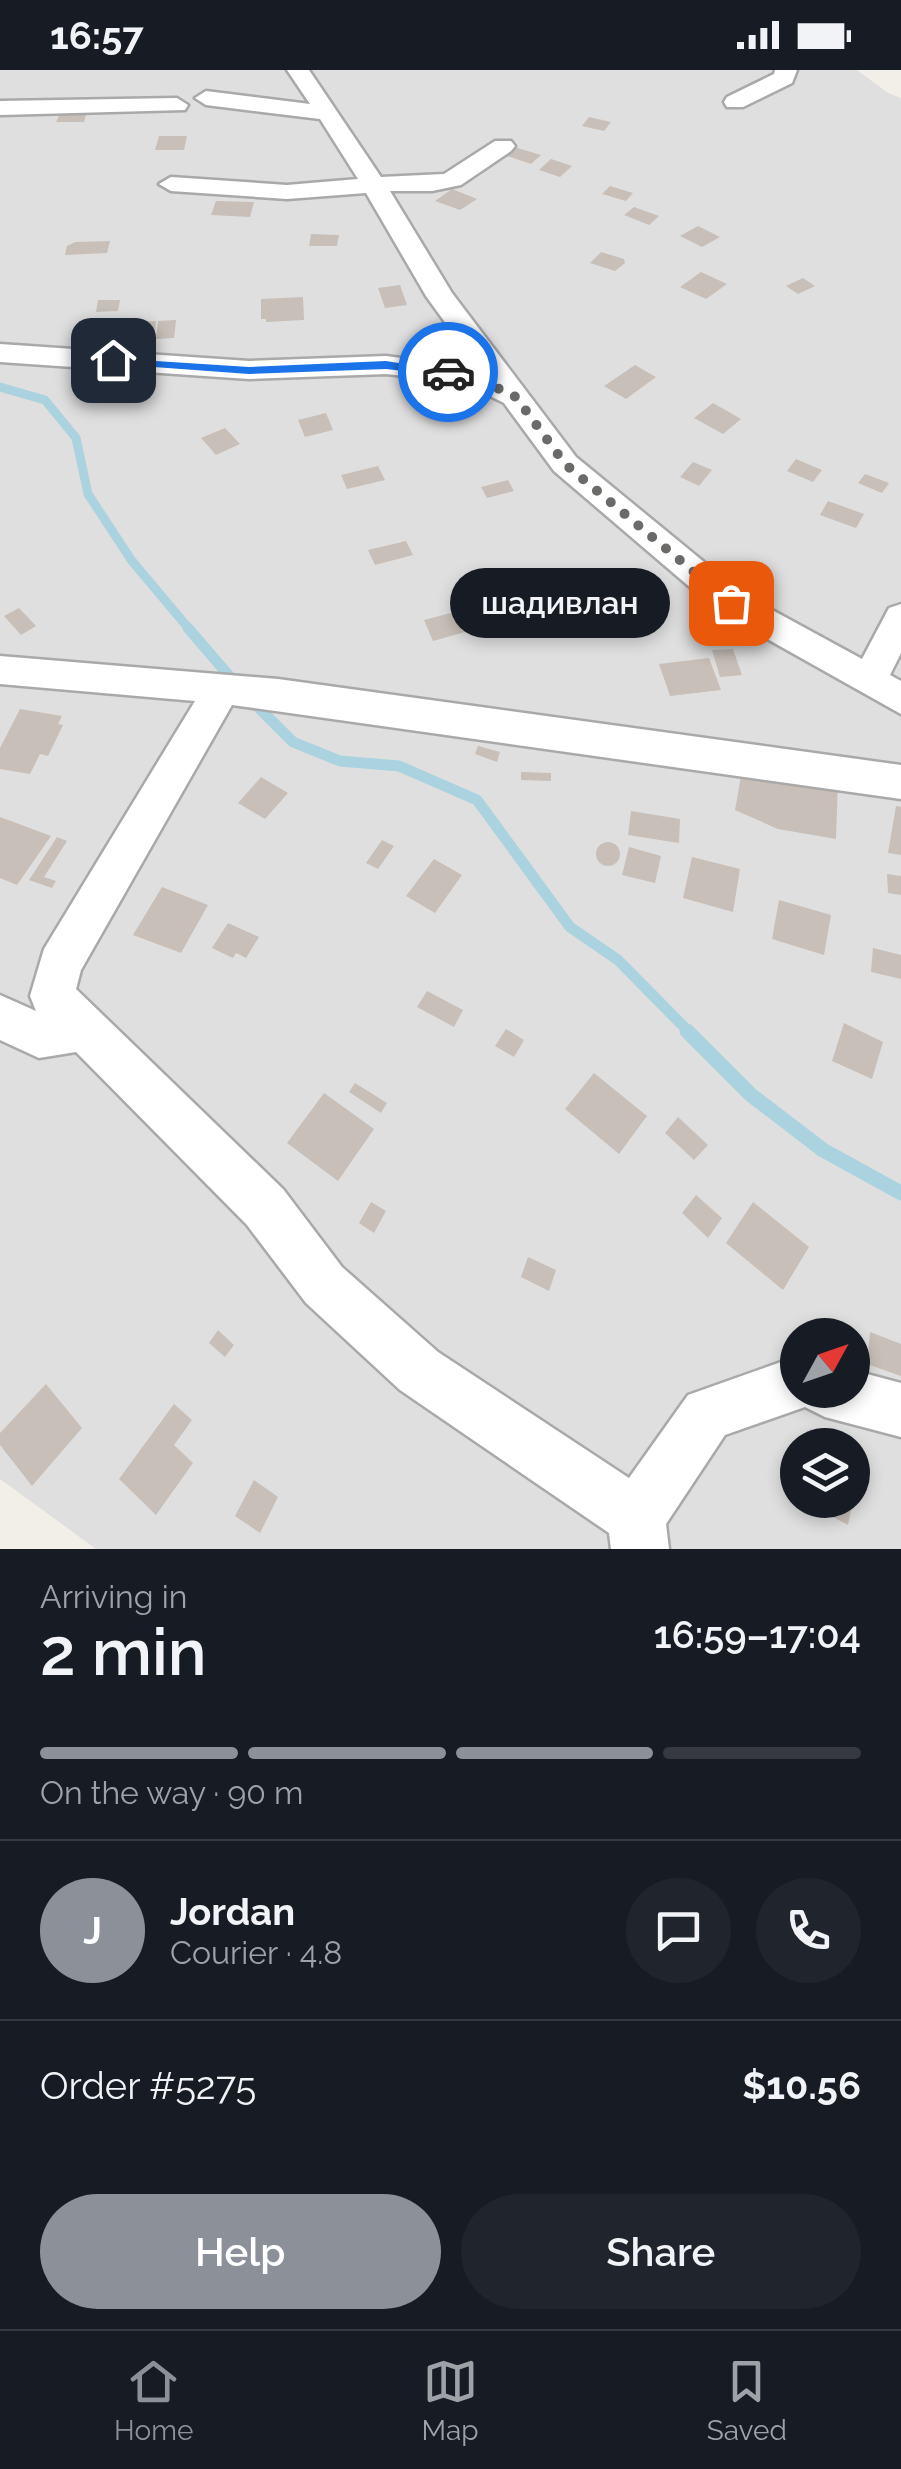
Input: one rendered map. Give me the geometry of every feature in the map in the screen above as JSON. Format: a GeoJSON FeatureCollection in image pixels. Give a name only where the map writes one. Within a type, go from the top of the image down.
{"type":"FeatureCollection","features":[{"type":"Feature","properties":{"kind":"street"},"geometry":{"type":"LineString","coordinates":[[298,70],[376,188],[440,296],[565,464],[731,603],[901,699]]}},
{"type":"Feature","properties":{"kind":"street"},"geometry":{"type":"LineString","coordinates":[[735,102],[784,78],[786,70]]}},
{"type":"Feature","properties":{"kind":"street"},"geometry":{"type":"LineString","coordinates":[[206,98],[328,113]]}},
{"type":"Feature","properties":{"kind":"street"},"geometry":{"type":"LineString","coordinates":[[0,108],[177,105]]}},
{"type":"Feature","properties":{"kind":"street"},"geometry":{"type":"LineString","coordinates":[[171,184],[287,192],[452,180],[503,146]]}},
{"type":"Feature","properties":{"kind":"street"},"geometry":{"type":"LineString","coordinates":[[0,353],[249,370],[386,365],[468,374],[516,397]]}},
{"type":"Feature","properties":{"kind":"street"},"geometry":{"type":"LineString","coordinates":[[870,681],[901,616]]}},
{"type":"Feature","properties":{"kind":"street"},"geometry":{"type":"LineString","coordinates":[[0,670],[222,689],[901,782]]}},
{"type":"Feature","properties":{"kind":"street"},"geometry":{"type":"LineString","coordinates":[[222,689],[60,964],[52,996],[265,1206],[324,1286],[406,1358],[638,1533],[707,1414],[780,1389]]}},
{"type":"Feature","properties":{"kind":"street"},"geometry":{"type":"LineString","coordinates":[[0,1017],[39,1036],[84,1028]]}},
{"type":"Feature","properties":{"kind":"street"},"geometry":{"type":"LineString","coordinates":[[870,1402],[901,1410]]}},
{"type":"Feature","properties":{"kind":"shaded area"},"geometry":{"type":"Polygon","coordinates":[[[0,70],[857,70],[901,98],[901,1549],[96,1549],[0,1479],[0,70]]]}},
{"type":"Feature","properties":{"kind":"building"},"geometry":{"type":"Polygon","coordinates":[[[61,111],[87,111],[84,122],[56,122],[61,111]]]}},
{"type":"Feature","properties":{"kind":"building"},"geometry":{"type":"Polygon","coordinates":[[[589,117],[611,122],[604,131],[582,126],[589,117]]]}},
{"type":"Feature","properties":{"kind":"building"},"geometry":{"type":"Polygon","coordinates":[[[159,136],[187,136],[184,150],[155,150],[159,136]]]}},
{"type":"Feature","properties":{"kind":"building"},"geometry":{"type":"Polygon","coordinates":[[[514,147],[541,155],[531,164],[504,155],[514,147]]]}},
{"type":"Feature","properties":{"kind":"building"},"geometry":{"type":"Polygon","coordinates":[[[551,159],[572,166],[560,177],[539,170],[551,159]]]}},
{"type":"Feature","properties":{"kind":"building"},"geometry":{"type":"Polygon","coordinates":[[[610,186],[633,193],[626,201],[602,194],[610,186]]]}},
{"type":"Feature","properties":{"kind":"building"},"geometry":{"type":"Polygon","coordinates":[[[452,189],[477,199],[460,210],[435,201],[452,189]]]}},
{"type":"Feature","properties":{"kind":"building"},"geometry":{"type":"Polygon","coordinates":[[[216,201],[254,202],[250,217],[211,215],[216,201]]]}},
{"type":"Feature","properties":{"kind":"building"},"geometry":{"type":"Polygon","coordinates":[[[634,207],[659,216],[649,225],[624,215],[634,207]]]}},
{"type":"Feature","properties":{"kind":"building"},"geometry":{"type":"Polygon","coordinates":[[[698,226],[720,237],[702,247],[680,236],[698,226]]]}},
{"type":"Feature","properties":{"kind":"building"},"geometry":{"type":"Polygon","coordinates":[[[311,234],[339,235],[337,246],[309,246],[311,234]]]}},
{"type":"Feature","properties":{"kind":"building"},"geometry":{"type":"Polygon","coordinates":[[[110,241],[107,253],[65,255],[67,246],[75,242],[110,241]]]}},
{"type":"Feature","properties":{"kind":"building"},"geometry":{"type":"Polygon","coordinates":[[[601,252],[624,259],[625,263],[615,271],[590,263],[601,252]]]}},
{"type":"Feature","properties":{"kind":"building"},"geometry":{"type":"Polygon","coordinates":[[[701,272],[727,284],[706,299],[680,287],[701,272]]]}},
{"type":"Feature","properties":{"kind":"building"},"geometry":{"type":"Polygon","coordinates":[[[803,278],[815,286],[798,294],[786,286],[803,278]]]}},
{"type":"Feature","properties":{"kind":"building"},"geometry":{"type":"Polygon","coordinates":[[[400,285],[407,305],[385,308],[378,288],[400,285]]]}},
{"type":"Feature","properties":{"kind":"building"},"geometry":{"type":"Polygon","coordinates":[[[303,297],[304,320],[261,319],[261,299],[303,297]]]}},
{"type":"Feature","properties":{"kind":"building"},"geometry":{"type":"Polygon","coordinates":[[[98,300],[120,300],[118,311],[96,312],[98,300]]]}},
{"type":"Feature","properties":{"kind":"building"},"geometry":{"type":"Polygon","coordinates":[[[176,320],[174,338],[156,339],[158,321],[176,320]]]}},
{"type":"Feature","properties":{"kind":"building"},"geometry":{"type":"Polygon","coordinates":[[[156,321],[154,339],[120,340],[123,323],[156,321]]]}},
{"type":"Feature","properties":{"kind":"building"},"geometry":{"type":"Polygon","coordinates":[[[635,365],[656,377],[626,399],[604,386],[635,365]]]}},
{"type":"Feature","properties":{"kind":"building"},"geometry":{"type":"Polygon","coordinates":[[[713,403],[741,419],[723,434],[694,418],[713,403]]]}},
{"type":"Feature","properties":{"kind":"building"},"geometry":{"type":"Polygon","coordinates":[[[326,413],[333,430],[305,437],[298,420],[326,413]]]}},
{"type":"Feature","properties":{"kind":"building"},"geometry":{"type":"Polygon","coordinates":[[[225,428],[240,444],[216,455],[201,438],[225,428]]]}},
{"type":"Feature","properties":{"kind":"building"},"geometry":{"type":"Polygon","coordinates":[[[796,459],[822,470],[813,482],[787,471],[796,459]]]}},
{"type":"Feature","properties":{"kind":"building"},"geometry":{"type":"Polygon","coordinates":[[[693,462],[712,470],[699,486],[680,477],[693,462]]]}},
{"type":"Feature","properties":{"kind":"building"},"geometry":{"type":"Polygon","coordinates":[[[378,466],[385,480],[347,489],[341,475],[378,466]]]}},
{"type":"Feature","properties":{"kind":"building"},"geometry":{"type":"Polygon","coordinates":[[[865,474],[889,483],[882,493],[858,483],[865,474]]]}},
{"type":"Feature","properties":{"kind":"building"},"geometry":{"type":"Polygon","coordinates":[[[508,480],[514,491],[487,498],[481,487],[508,480]]]}},
{"type":"Feature","properties":{"kind":"building"},"geometry":{"type":"Polygon","coordinates":[[[828,501],[864,514],[856,528],[820,515],[828,501]]]}},
{"type":"Feature","properties":{"kind":"building"},"geometry":{"type":"Polygon","coordinates":[[[406,541],[413,555],[375,565],[368,550],[406,541]]]}},
{"type":"Feature","properties":{"kind":"building"},"geometry":{"type":"Polygon","coordinates":[[[586,585],[595,600],[570,607],[561,592],[586,585]]]}},
{"type":"Feature","properties":{"kind":"building"},"geometry":{"type":"Polygon","coordinates":[[[474,607],[483,627],[433,641],[424,620],[474,607]]]}},
{"type":"Feature","properties":{"kind":"building"},"geometry":{"type":"Polygon","coordinates":[[[19,608],[36,626],[21,635],[4,616],[19,608]]]}},
{"type":"Feature","properties":{"kind":"building"},"geometry":{"type":"Polygon","coordinates":[[[733,649],[742,675],[720,677],[712,650],[733,649]]]}},
{"type":"Feature","properties":{"kind":"building"},"geometry":{"type":"Polygon","coordinates":[[[709,658],[721,690],[670,696],[659,664],[709,658]]]}},
{"type":"Feature","properties":{"kind":"building"},"geometry":{"type":"Polygon","coordinates":[[[20,709],[62,716],[58,724],[63,725],[48,756],[40,754],[30,774],[0,769],[0,748],[20,709]]]}},
{"type":"Feature","properties":{"kind":"building"},"geometry":{"type":"Polygon","coordinates":[[[478,746],[500,752],[497,762],[475,754],[478,746]]]}},
{"type":"Feature","properties":{"kind":"building"},"geometry":{"type":"Polygon","coordinates":[[[743,765],[838,781],[836,839],[778,829],[735,810],[743,765]]]}},
{"type":"Feature","properties":{"kind":"building"},"geometry":{"type":"Polygon","coordinates":[[[521,772],[551,773],[551,781],[521,780],[521,772]]]}},
{"type":"Feature","properties":{"kind":"building"},"geometry":{"type":"Polygon","coordinates":[[[261,777],[288,793],[265,819],[238,803],[261,777]]]}},
{"type":"Feature","properties":{"kind":"building"},"geometry":{"type":"Polygon","coordinates":[[[896,806],[901,807],[901,855],[888,853],[896,806]]]}},
{"type":"Feature","properties":{"kind":"building"},"geometry":{"type":"Polygon","coordinates":[[[631,811],[680,819],[679,843],[628,835],[631,811]]]}},
{"type":"Feature","properties":{"kind":"building"},"geometry":{"type":"Polygon","coordinates":[[[0,817],[51,836],[17,885],[0,878],[0,817]]]}},
{"type":"Feature","properties":{"kind":"building"},"geometry":{"type":"Polygon","coordinates":[[[57,837],[67,841],[44,877],[56,881],[52,888],[29,880],[57,837]]]}},
{"type":"Feature","properties":{"kind":"building"},"geometry":{"type":"Polygon","coordinates":[[[382,840],[394,846],[378,869],[366,863],[382,840]]]}},
{"type":"Feature","properties":{"kind":"building"},"geometry":{"type":"Polygon","coordinates":[[[608,842],[620,854],[608,866],[596,854],[608,842]]]}},
{"type":"Feature","properties":{"kind":"building"},"geometry":{"type":"Polygon","coordinates":[[[629,847],[661,856],[655,883],[622,875],[629,847]]]}},
{"type":"Feature","properties":{"kind":"building"},"geometry":{"type":"Polygon","coordinates":[[[692,857],[740,869],[733,912],[683,898],[692,857]]]}},
{"type":"Feature","properties":{"kind":"building"},"geometry":{"type":"Polygon","coordinates":[[[434,859],[462,875],[435,913],[406,896],[434,859]]]}},
{"type":"Feature","properties":{"kind":"building"},"geometry":{"type":"Polygon","coordinates":[[[887,874],[901,876],[901,895],[888,893],[887,874]]]}},
{"type":"Feature","properties":{"kind":"building"},"geometry":{"type":"Polygon","coordinates":[[[162,887],[208,905],[181,953],[133,935],[162,887]]]}},
{"type":"Feature","properties":{"kind":"building"},"geometry":{"type":"Polygon","coordinates":[[[779,900],[831,915],[824,955],[772,939],[779,900]]]}},
{"type":"Feature","properties":{"kind":"building"},"geometry":{"type":"Polygon","coordinates":[[[228,923],[259,937],[246,958],[236,953],[233,958],[212,948],[228,923]]]}},
{"type":"Feature","properties":{"kind":"building"},"geometry":{"type":"Polygon","coordinates":[[[873,948],[901,955],[901,979],[871,972],[873,948]]]}},
{"type":"Feature","properties":{"kind":"building"},"geometry":{"type":"Polygon","coordinates":[[[427,991],[463,1010],[454,1027],[417,1007],[427,991]]]}},
{"type":"Feature","properties":{"kind":"building"},"geometry":{"type":"Polygon","coordinates":[[[844,1023],[883,1042],[872,1079],[832,1061],[844,1023]]]}},
{"type":"Feature","properties":{"kind":"building"},"geometry":{"type":"Polygon","coordinates":[[[506,1029],[524,1040],[514,1057],[495,1046],[506,1029]]]}},
{"type":"Feature","properties":{"kind":"building"},"geometry":{"type":"Polygon","coordinates":[[[594,1073],[647,1116],[619,1154],[565,1109],[594,1073]]]}},
{"type":"Feature","properties":{"kind":"building"},"geometry":{"type":"Polygon","coordinates":[[[355,1083],[387,1103],[381,1113],[349,1092],[355,1083]]]}},
{"type":"Feature","properties":{"kind":"building"},"geometry":{"type":"Polygon","coordinates":[[[324,1093],[374,1129],[338,1181],[287,1143],[324,1093]]]}},
{"type":"Feature","properties":{"kind":"building"},"geometry":{"type":"Polygon","coordinates":[[[678,1117],[708,1145],[694,1160],[665,1133],[678,1117]]]}},
{"type":"Feature","properties":{"kind":"building"},"geometry":{"type":"Polygon","coordinates":[[[696,1195],[722,1218],[708,1238],[682,1213],[696,1195]]]}},
{"type":"Feature","properties":{"kind":"building"},"geometry":{"type":"Polygon","coordinates":[[[371,1202],[386,1211],[374,1233],[359,1223],[371,1202]]]}},
{"type":"Feature","properties":{"kind":"building"},"geometry":{"type":"Polygon","coordinates":[[[753,1202],[809,1247],[783,1290],[726,1243],[753,1202]]]}},
{"type":"Feature","properties":{"kind":"building"},"geometry":{"type":"Polygon","coordinates":[[[528,1257],[556,1270],[549,1291],[521,1277],[528,1257]]]}},
{"type":"Feature","properties":{"kind":"building"},"geometry":{"type":"Polygon","coordinates":[[[218,1330],[234,1345],[225,1357],[209,1343],[218,1330]]]}},
{"type":"Feature","properties":{"kind":"building"},"geometry":{"type":"Polygon","coordinates":[[[870,1332],[901,1344],[901,1376],[870,1365],[870,1332]]]}},
{"type":"Feature","properties":{"kind":"building"},"geometry":{"type":"Polygon","coordinates":[[[46,1384],[82,1428],[32,1486],[0,1445],[0,1433],[46,1384]]]}},
{"type":"Feature","properties":{"kind":"building"},"geometry":{"type":"Polygon","coordinates":[[[174,1404],[192,1420],[174,1445],[193,1463],[156,1515],[119,1479],[174,1404]]]}},
{"type":"Feature","properties":{"kind":"building"},"geometry":{"type":"Polygon","coordinates":[[[254,1480],[278,1497],[260,1533],[235,1516],[254,1480]]]}},
{"type":"Feature","properties":{"kind":"waterway"},"geometry":{"type":"LineString","coordinates":[[0,387],[45,400],[76,438],[88,494],[132,561],[190,630]]}},
{"type":"Feature","properties":{"kind":"waterway"},"geometry":{"type":"LineString","coordinates":[[188,628],[237,685]]}},
{"type":"Feature","properties":{"kind":"waterway"},"geometry":{"type":"LineString","coordinates":[[249,698],[293,742],[340,761],[399,766],[477,800],[570,927],[618,960],[690,1033]]}},
{"type":"Feature","properties":{"kind":"waterway"},"geometry":{"type":"LineString","coordinates":[[687,1031],[751,1095],[823,1150],[901,1193]]}},
{"type":"Feature","properties":{"kind":"way so far"},"geometry":{"type":"LineString","coordinates":[[448,372],[468,374],[516,397],[565,464],[731,603]]}},
{"type":"Feature","properties":{"kind":"place","name":"шадивлан"},"geometry":{"type":"Point","coordinates":[731,603]}},
{"type":"Feature","properties":{"kind":"route"},"geometry":{"type":"LineString","coordinates":[[113,360],[249,370],[386,365],[448,372]]}}]}
